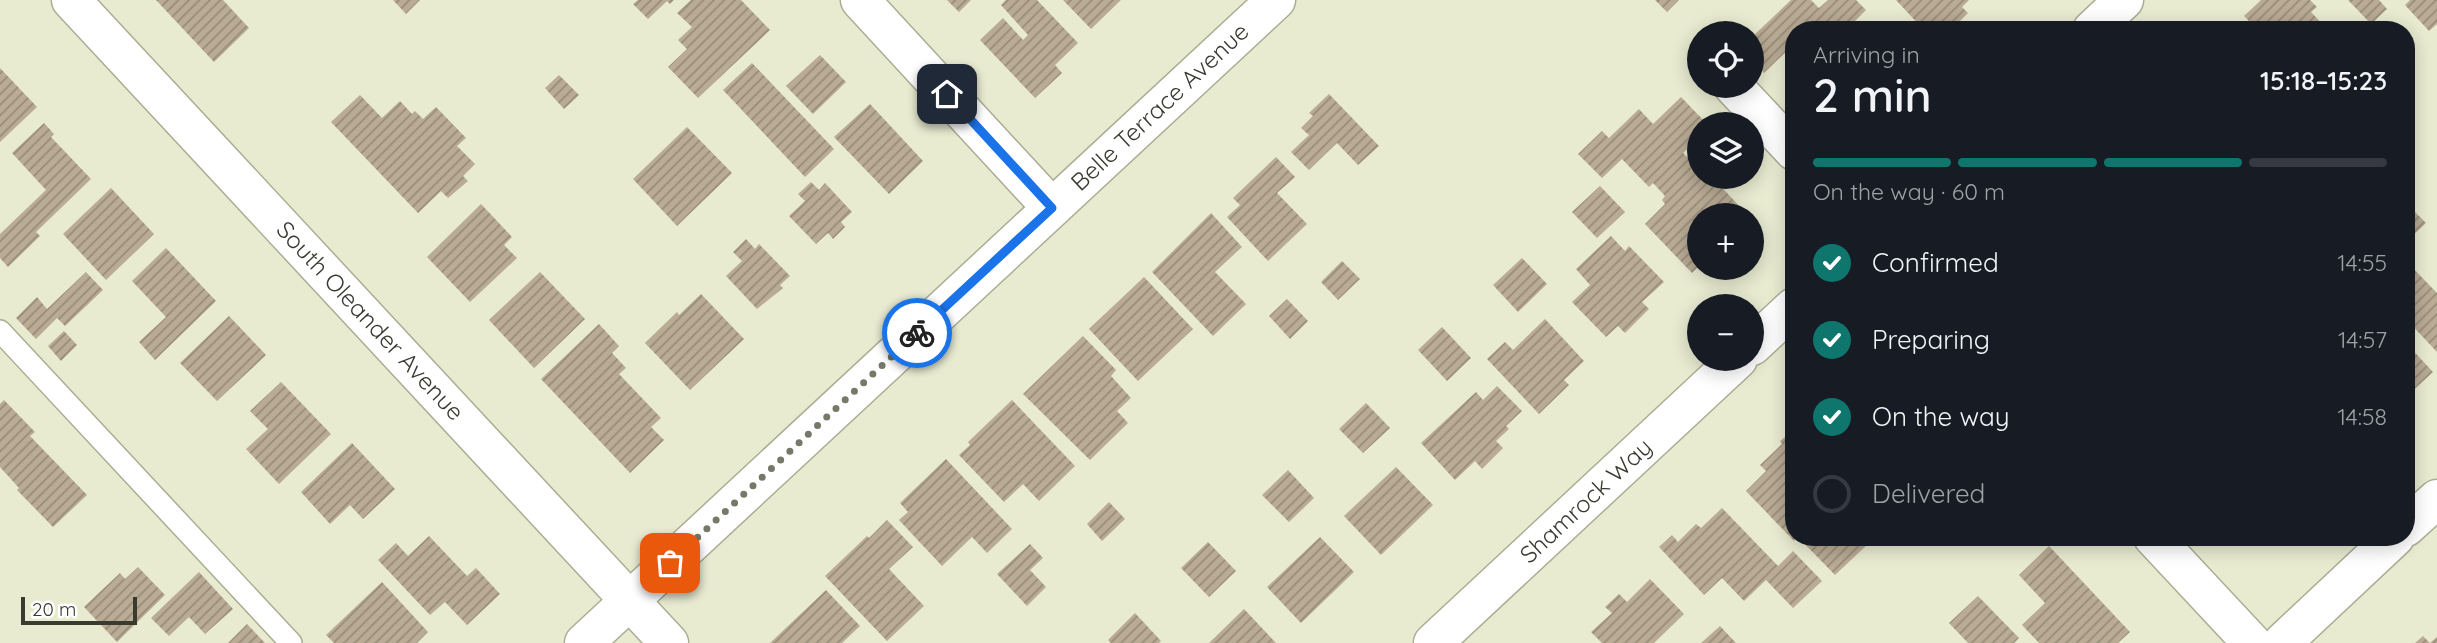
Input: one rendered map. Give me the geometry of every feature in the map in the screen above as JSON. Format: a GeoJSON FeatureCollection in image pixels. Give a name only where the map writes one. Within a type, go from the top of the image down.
{"type":"FeatureCollection","features":[{"type":"Feature","properties":{"kind":"street","name":"South Oleander Avenue"},"geometry":{"type":"LineString","coordinates":[[71,0],[669,643]]}},
{"type":"Feature","properties":{"kind":"street"},"geometry":{"type":"LineString","coordinates":[[860,0],[1052,208]]}},
{"type":"Feature","properties":{"kind":"street","name":"Belle Terrace Avenue"},"geometry":{"type":"LineString","coordinates":[[584,643],[1276,0]]}},
{"type":"Feature","properties":{"kind":"street"},"geometry":{"type":"LineString","coordinates":[[2102,21],[2124,0]]}},
{"type":"Feature","properties":{"kind":"street"},"geometry":{"type":"LineString","coordinates":[[1744,98],[1785,141]]}},
{"type":"Feature","properties":{"kind":"street"},"geometry":{"type":"LineString","coordinates":[[1764,335],[1785,315]]}},
{"type":"Feature","properties":{"kind":"street","name":"Shamrock Way"},"geometry":{"type":"LineString","coordinates":[[1433,643],[1725,371]]}},
{"type":"Feature","properties":{"kind":"street"},"geometry":{"type":"LineString","coordinates":[[2415,519],[2437,499]]}},
{"type":"Feature","properties":{"kind":"street"},"geometry":{"type":"LineString","coordinates":[[2161,546],[2252,643]]}},
{"type":"Feature","properties":{"kind":"street"},"geometry":{"type":"LineString","coordinates":[[2282,643],[2385,546]]}},
{"type":"Feature","properties":{"kind":"lane"},"geometry":{"type":"LineString","coordinates":[[0,331],[290,643]]}},
{"type":"Feature","properties":{"kind":"building"},"geometry":{"type":"Polygon","coordinates":[[[156,0],[223,0],[249,28],[214,62],[156,0]]]}},
{"type":"Feature","properties":{"kind":"building"},"geometry":{"type":"Polygon","coordinates":[[[393,0],[420,0],[406,14],[393,0]]]}},
{"type":"Feature","properties":{"kind":"building"},"geometry":{"type":"Polygon","coordinates":[[[638,0],[674,0],[670,4],[667,1],[648,19],[633,4],[638,0]]]}},
{"type":"Feature","properties":{"kind":"building"},"geometry":{"type":"Polygon","coordinates":[[[691,0],[741,0],[770,30],[698,98],[668,67],[687,49],[678,40],[692,27],[677,13],[691,0]]]}},
{"type":"Feature","properties":{"kind":"building"},"geometry":{"type":"Polygon","coordinates":[[[947,0],[971,0],[959,12],[947,0]]]}},
{"type":"Feature","properties":{"kind":"building"},"geometry":{"type":"Polygon","coordinates":[[[1006,0],[1037,0],[1078,43],[1055,65],[1062,73],[1035,98],[980,40],[1003,18],[1023,40],[1028,35],[1001,5],[1006,0]]]}},
{"type":"Feature","properties":{"kind":"building"},"geometry":{"type":"Polygon","coordinates":[[[1063,0],[1121,0],[1091,29],[1063,0]]]}},
{"type":"Feature","properties":{"kind":"building"},"geometry":{"type":"Polygon","coordinates":[[[1655,0],[1679,0],[1667,12],[1655,0]]]}},
{"type":"Feature","properties":{"kind":"building"},"geometry":{"type":"Polygon","coordinates":[[[1791,0],[1811,0],[1819,8],[1828,0],[1856,0],[1866,10],[1855,21],[1785,21],[1785,53],[1764,73],[1764,26],[1791,0]]]}},
{"type":"Feature","properties":{"kind":"building"},"geometry":{"type":"Polygon","coordinates":[[[1896,0],[1969,0],[1962,7],[1968,13],[1960,21],[1916,21],[1896,0]]]}},
{"type":"Feature","properties":{"kind":"building"},"geometry":{"type":"Polygon","coordinates":[[[2261,0],[2310,0],[2317,7],[2311,12],[2320,21],[2249,21],[2244,16],[2261,0]]]}},
{"type":"Feature","properties":{"kind":"building"},"geometry":{"type":"Polygon","coordinates":[[[2348,0],[2379,0],[2387,9],[2374,21],[2368,21],[2348,0]]]}},
{"type":"Feature","properties":{"kind":"building"},"geometry":{"type":"Polygon","coordinates":[[[2410,0],[2437,0],[2437,24],[2429,31],[2405,5],[2410,0]]]}},
{"type":"Feature","properties":{"kind":"building"},"geometry":{"type":"Polygon","coordinates":[[[820,55],[846,82],[813,114],[786,86],[820,55]]]}},
{"type":"Feature","properties":{"kind":"building"},"geometry":{"type":"Polygon","coordinates":[[[752,63],[834,149],[805,177],[723,90],[752,63]]]}},
{"type":"Feature","properties":{"kind":"building"},"geometry":{"type":"Polygon","coordinates":[[[0,68],[37,107],[0,142],[0,68]]]}},
{"type":"Feature","properties":{"kind":"building"},"geometry":{"type":"Polygon","coordinates":[[[559,75],[579,95],[564,109],[545,88],[559,75]]]}},
{"type":"Feature","properties":{"kind":"building"},"geometry":{"type":"Polygon","coordinates":[[[1329,94],[1379,146],[1358,165],[1337,143],[1309,170],[1291,152],[1309,135],[1301,128],[1313,116],[1309,113],[1329,94]]]}},
{"type":"Feature","properties":{"kind":"building"},"geometry":{"type":"Polygon","coordinates":[[[360,95],[382,118],[400,101],[412,114],[415,111],[423,119],[436,107],[466,138],[457,146],[475,164],[463,176],[468,181],[448,198],[441,191],[418,213],[331,122],[360,95]]]}},
{"type":"Feature","properties":{"kind":"building"},"geometry":{"type":"Polygon","coordinates":[[[1681,97],[1695,112],[1687,112],[1687,149],[1683,153],[1687,157],[1687,189],[1723,189],[1737,203],[1687,203],[1687,268],[1645,224],[1665,204],[1662,200],[1665,196],[1653,183],[1649,187],[1622,159],[1602,178],[1578,154],[1602,131],[1609,138],[1639,109],[1653,124],[1681,97]]]}},
{"type":"Feature","properties":{"kind":"building"},"geometry":{"type":"Polygon","coordinates":[[[870,104],[923,161],[889,194],[834,137],[870,104]]]}},
{"type":"Feature","properties":{"kind":"building"},"geometry":{"type":"Polygon","coordinates":[[[44,123],[54,134],[51,137],[91,179],[36,232],[40,236],[8,267],[0,258],[0,234],[46,190],[12,153],[44,123]]]}},
{"type":"Feature","properties":{"kind":"building"},"geometry":{"type":"Polygon","coordinates":[[[687,127],[732,173],[677,226],[633,179],[687,127]]]}},
{"type":"Feature","properties":{"kind":"building"},"geometry":{"type":"Polygon","coordinates":[[[1276,157],[1295,177],[1277,193],[1307,224],[1268,261],[1227,217],[1240,205],[1233,198],[1276,157]]]}},
{"type":"Feature","properties":{"kind":"building"},"geometry":{"type":"Polygon","coordinates":[[[811,182],[819,190],[825,183],[852,212],[841,222],[845,227],[833,239],[828,233],[816,244],[789,216],[805,201],[798,194],[811,182]]]}},
{"type":"Feature","properties":{"kind":"building"},"geometry":{"type":"Polygon","coordinates":[[[1600,186],[1625,212],[1597,238],[1572,212],[1600,186]]]}},
{"type":"Feature","properties":{"kind":"building"},"geometry":{"type":"Polygon","coordinates":[[[111,188],[154,234],[106,280],[63,234],[111,188]]]}},
{"type":"Feature","properties":{"kind":"building"},"geometry":{"type":"Polygon","coordinates":[[[481,204],[512,237],[504,245],[517,258],[470,302],[427,257],[481,204]]]}},
{"type":"Feature","properties":{"kind":"building"},"geometry":{"type":"Polygon","coordinates":[[[2415,212],[2426,223],[2415,233],[2415,212]]]}},
{"type":"Feature","properties":{"kind":"building"},"geometry":{"type":"Polygon","coordinates":[[[1211,213],[1242,247],[1215,272],[1246,304],[1213,336],[1152,272],[1211,213]]]}},
{"type":"Feature","properties":{"kind":"building"},"geometry":{"type":"Polygon","coordinates":[[[1611,236],[1625,251],[1629,246],[1664,282],[1642,302],[1649,309],[1625,333],[1618,326],[1606,337],[1572,302],[1590,285],[1576,269],[1611,236]]]}},
{"type":"Feature","properties":{"kind":"building"},"geometry":{"type":"Polygon","coordinates":[[[746,239],[755,249],[759,244],[790,276],[780,285],[783,288],[757,309],[726,276],[742,261],[733,252],[746,239]]]}},
{"type":"Feature","properties":{"kind":"building"},"geometry":{"type":"Polygon","coordinates":[[[166,248],[216,301],[155,360],[139,342],[166,317],[132,281],[166,248]]]}},
{"type":"Feature","properties":{"kind":"building"},"geometry":{"type":"Polygon","coordinates":[[[1522,258],[1547,284],[1518,312],[1493,285],[1522,258]]]}},
{"type":"Feature","properties":{"kind":"building"},"geometry":{"type":"Polygon","coordinates":[[[1342,261],[1360,279],[1338,300],[1321,282],[1342,261]]]}},
{"type":"Feature","properties":{"kind":"building"},"geometry":{"type":"Polygon","coordinates":[[[2415,270],[2437,293],[2437,352],[2415,329],[2415,270]]]}},
{"type":"Feature","properties":{"kind":"building"},"geometry":{"type":"Polygon","coordinates":[[[86,272],[103,290],[65,326],[57,318],[36,339],[16,318],[37,297],[47,309],[86,272]]]}},
{"type":"Feature","properties":{"kind":"building"},"geometry":{"type":"Polygon","coordinates":[[[540,272],[585,319],[534,368],[489,320],[540,272]]]}},
{"type":"Feature","properties":{"kind":"building"},"geometry":{"type":"Polygon","coordinates":[[[1144,277],[1193,329],[1138,381],[1089,329],[1144,277]]]}},
{"type":"Feature","properties":{"kind":"building"},"geometry":{"type":"Polygon","coordinates":[[[701,294],[744,339],[690,390],[645,343],[677,312],[679,315],[701,294]]]}},
{"type":"Feature","properties":{"kind":"building"},"geometry":{"type":"Polygon","coordinates":[[[1287,299],[1308,321],[1290,339],[1269,316],[1287,299]]]}},
{"type":"Feature","properties":{"kind":"building"},"geometry":{"type":"Polygon","coordinates":[[[229,316],[266,355],[217,401],[180,363],[229,316]]]}},
{"type":"Feature","properties":{"kind":"building"},"geometry":{"type":"Polygon","coordinates":[[[1545,319],[1584,361],[1564,380],[1569,385],[1539,414],[1487,359],[1505,342],[1513,350],[1545,319]]]}},
{"type":"Feature","properties":{"kind":"building"},"geometry":{"type":"Polygon","coordinates":[[[599,324],[619,346],[612,353],[626,368],[619,374],[661,418],[651,427],[664,440],[630,473],[541,379],[599,324]]]}},
{"type":"Feature","properties":{"kind":"building"},"geometry":{"type":"Polygon","coordinates":[[[1442,327],[1471,358],[1447,381],[1418,350],[1442,327]]]}},
{"type":"Feature","properties":{"kind":"building"},"geometry":{"type":"Polygon","coordinates":[[[64,331],[77,345],[61,361],[48,346],[64,331]]]}},
{"type":"Feature","properties":{"kind":"building"},"geometry":{"type":"Polygon","coordinates":[[[1083,336],[1116,370],[1111,376],[1131,398],[1117,411],[1128,423],[1090,460],[1023,394],[1083,336]]]}},
{"type":"Feature","properties":{"kind":"building"},"geometry":{"type":"Polygon","coordinates":[[[2415,353],[2433,372],[2415,389],[2415,353]]]}},
{"type":"Feature","properties":{"kind":"building"},"geometry":{"type":"Polygon","coordinates":[[[281,382],[331,434],[279,484],[246,449],[268,429],[250,411],[281,382]]]}},
{"type":"Feature","properties":{"kind":"building"},"geometry":{"type":"Polygon","coordinates":[[[1497,386],[1522,411],[1506,426],[1509,429],[1496,441],[1503,448],[1482,469],[1475,461],[1455,480],[1421,443],[1476,392],[1483,400],[1497,386]]]}},
{"type":"Feature","properties":{"kind":"building"},"geometry":{"type":"Polygon","coordinates":[[[4,400],[35,432],[30,436],[87,495],[53,527],[17,490],[19,488],[0,467],[0,404],[4,400]]]}},
{"type":"Feature","properties":{"kind":"building"},"geometry":{"type":"Polygon","coordinates":[[[1012,400],[1075,466],[1039,501],[1023,484],[1004,502],[959,455],[970,445],[968,442],[1012,400]]]}},
{"type":"Feature","properties":{"kind":"building"},"geometry":{"type":"Polygon","coordinates":[[[1366,403],[1390,428],[1363,453],[1339,429],[1366,403]]]}},
{"type":"Feature","properties":{"kind":"building"},"geometry":{"type":"Polygon","coordinates":[[[1785,437],[1785,532],[1746,491],[1766,471],[1760,465],[1782,444],[1780,441],[1785,437]]]}},
{"type":"Feature","properties":{"kind":"building"},"geometry":{"type":"Polygon","coordinates":[[[352,443],[395,489],[363,519],[350,505],[330,524],[301,492],[352,443]]]}},
{"type":"Feature","properties":{"kind":"building"},"geometry":{"type":"Polygon","coordinates":[[[946,459],[1012,529],[987,553],[972,537],[942,566],[899,520],[908,512],[900,503],[946,459]]]}},
{"type":"Feature","properties":{"kind":"building"},"geometry":{"type":"Polygon","coordinates":[[[1396,467],[1433,505],[1381,555],[1344,516],[1396,467]]]}},
{"type":"Feature","properties":{"kind":"building"},"geometry":{"type":"Polygon","coordinates":[[[1288,470],[1314,498],[1289,522],[1262,495],[1288,470]]]}},
{"type":"Feature","properties":{"kind":"building"},"geometry":{"type":"Polygon","coordinates":[[[1109,502],[1125,519],[1102,541],[1087,524],[1109,502]]]}},
{"type":"Feature","properties":{"kind":"building"},"geometry":{"type":"Polygon","coordinates":[[[1722,508],[1778,566],[1793,551],[1822,581],[1793,608],[1766,580],[1744,601],[1722,578],[1704,595],[1659,547],[1672,535],[1678,542],[1696,524],[1701,528],[1722,508]]]}},
{"type":"Feature","properties":{"kind":"building"},"geometry":{"type":"Polygon","coordinates":[[[887,520],[913,547],[889,569],[924,606],[887,641],[825,576],[887,520]]]}},
{"type":"Feature","properties":{"kind":"building"},"geometry":{"type":"Polygon","coordinates":[[[429,536],[467,576],[476,568],[500,594],[467,625],[445,602],[430,615],[378,560],[396,543],[408,556],[429,536]]]}},
{"type":"Feature","properties":{"kind":"building"},"geometry":{"type":"Polygon","coordinates":[[[1320,537],[1354,572],[1301,623],[1267,587],[1320,537]]]}},
{"type":"Feature","properties":{"kind":"building"},"geometry":{"type":"Polygon","coordinates":[[[1208,542],[1236,571],[1209,597],[1181,568],[1208,542]]]}},
{"type":"Feature","properties":{"kind":"building"},"geometry":{"type":"Polygon","coordinates":[[[1030,544],[1043,558],[1030,570],[1046,587],[1027,606],[997,574],[1030,544]]]}},
{"type":"Feature","properties":{"kind":"building"},"geometry":{"type":"Polygon","coordinates":[[[1807,546],[1866,546],[1835,575],[1807,546]]]}},
{"type":"Feature","properties":{"kind":"building"},"geometry":{"type":"Polygon","coordinates":[[[2049,546],[2130,632],[2118,643],[2039,643],[2022,625],[2045,603],[2019,575],[2049,546]]]}},
{"type":"Feature","properties":{"kind":"building"},"geometry":{"type":"Polygon","coordinates":[[[138,567],[165,595],[117,642],[84,607],[120,573],[125,579],[138,567]]]}},
{"type":"Feature","properties":{"kind":"building"},"geometry":{"type":"Polygon","coordinates":[[[199,572],[233,609],[205,634],[189,617],[169,636],[151,618],[199,572]]]}},
{"type":"Feature","properties":{"kind":"building"},"geometry":{"type":"Polygon","coordinates":[[[1650,579],[1684,614],[1654,643],[1602,643],[1591,632],[1612,613],[1605,607],[1619,594],[1627,602],[1650,579]]]}},
{"type":"Feature","properties":{"kind":"building"},"geometry":{"type":"Polygon","coordinates":[[[382,582],[428,632],[417,643],[334,643],[326,635],[382,582]]]}},
{"type":"Feature","properties":{"kind":"building"},"geometry":{"type":"Polygon","coordinates":[[[826,590],[860,626],[842,643],[770,643],[826,590]]]}},
{"type":"Feature","properties":{"kind":"building"},"geometry":{"type":"Polygon","coordinates":[[[1978,596],[2019,638],[2014,643],[1968,643],[1949,623],[1978,596]]]}},
{"type":"Feature","properties":{"kind":"building"},"geometry":{"type":"Polygon","coordinates":[[[1244,609],[1276,643],[1209,643],[1244,609]]]}},
{"type":"Feature","properties":{"kind":"building"},"geometry":{"type":"Polygon","coordinates":[[[1135,613],[1161,641],[1111,643],[1108,640],[1135,613]]]}},
{"type":"Feature","properties":{"kind":"building"},"geometry":{"type":"Polygon","coordinates":[[[247,624],[265,643],[228,643],[247,624]]]}},
{"type":"Feature","properties":{"kind":"building"},"geometry":{"type":"Polygon","coordinates":[[[1720,626],[1736,643],[1701,643],[1720,626]]]}},
{"type":"Feature","properties":{"kind":"building"},"geometry":{"type":"Polygon","coordinates":[[[2423,636],[2430,643],[2415,643],[2423,636]]]}},
{"type":"Feature","properties":{"kind":"way so far"},"geometry":{"type":"LineString","coordinates":[[670,563],[917,333]]}},
{"type":"Feature","properties":{"kind":"route"},"geometry":{"type":"LineString","coordinates":[[917,333],[1052,208],[947,94]]}}]}
